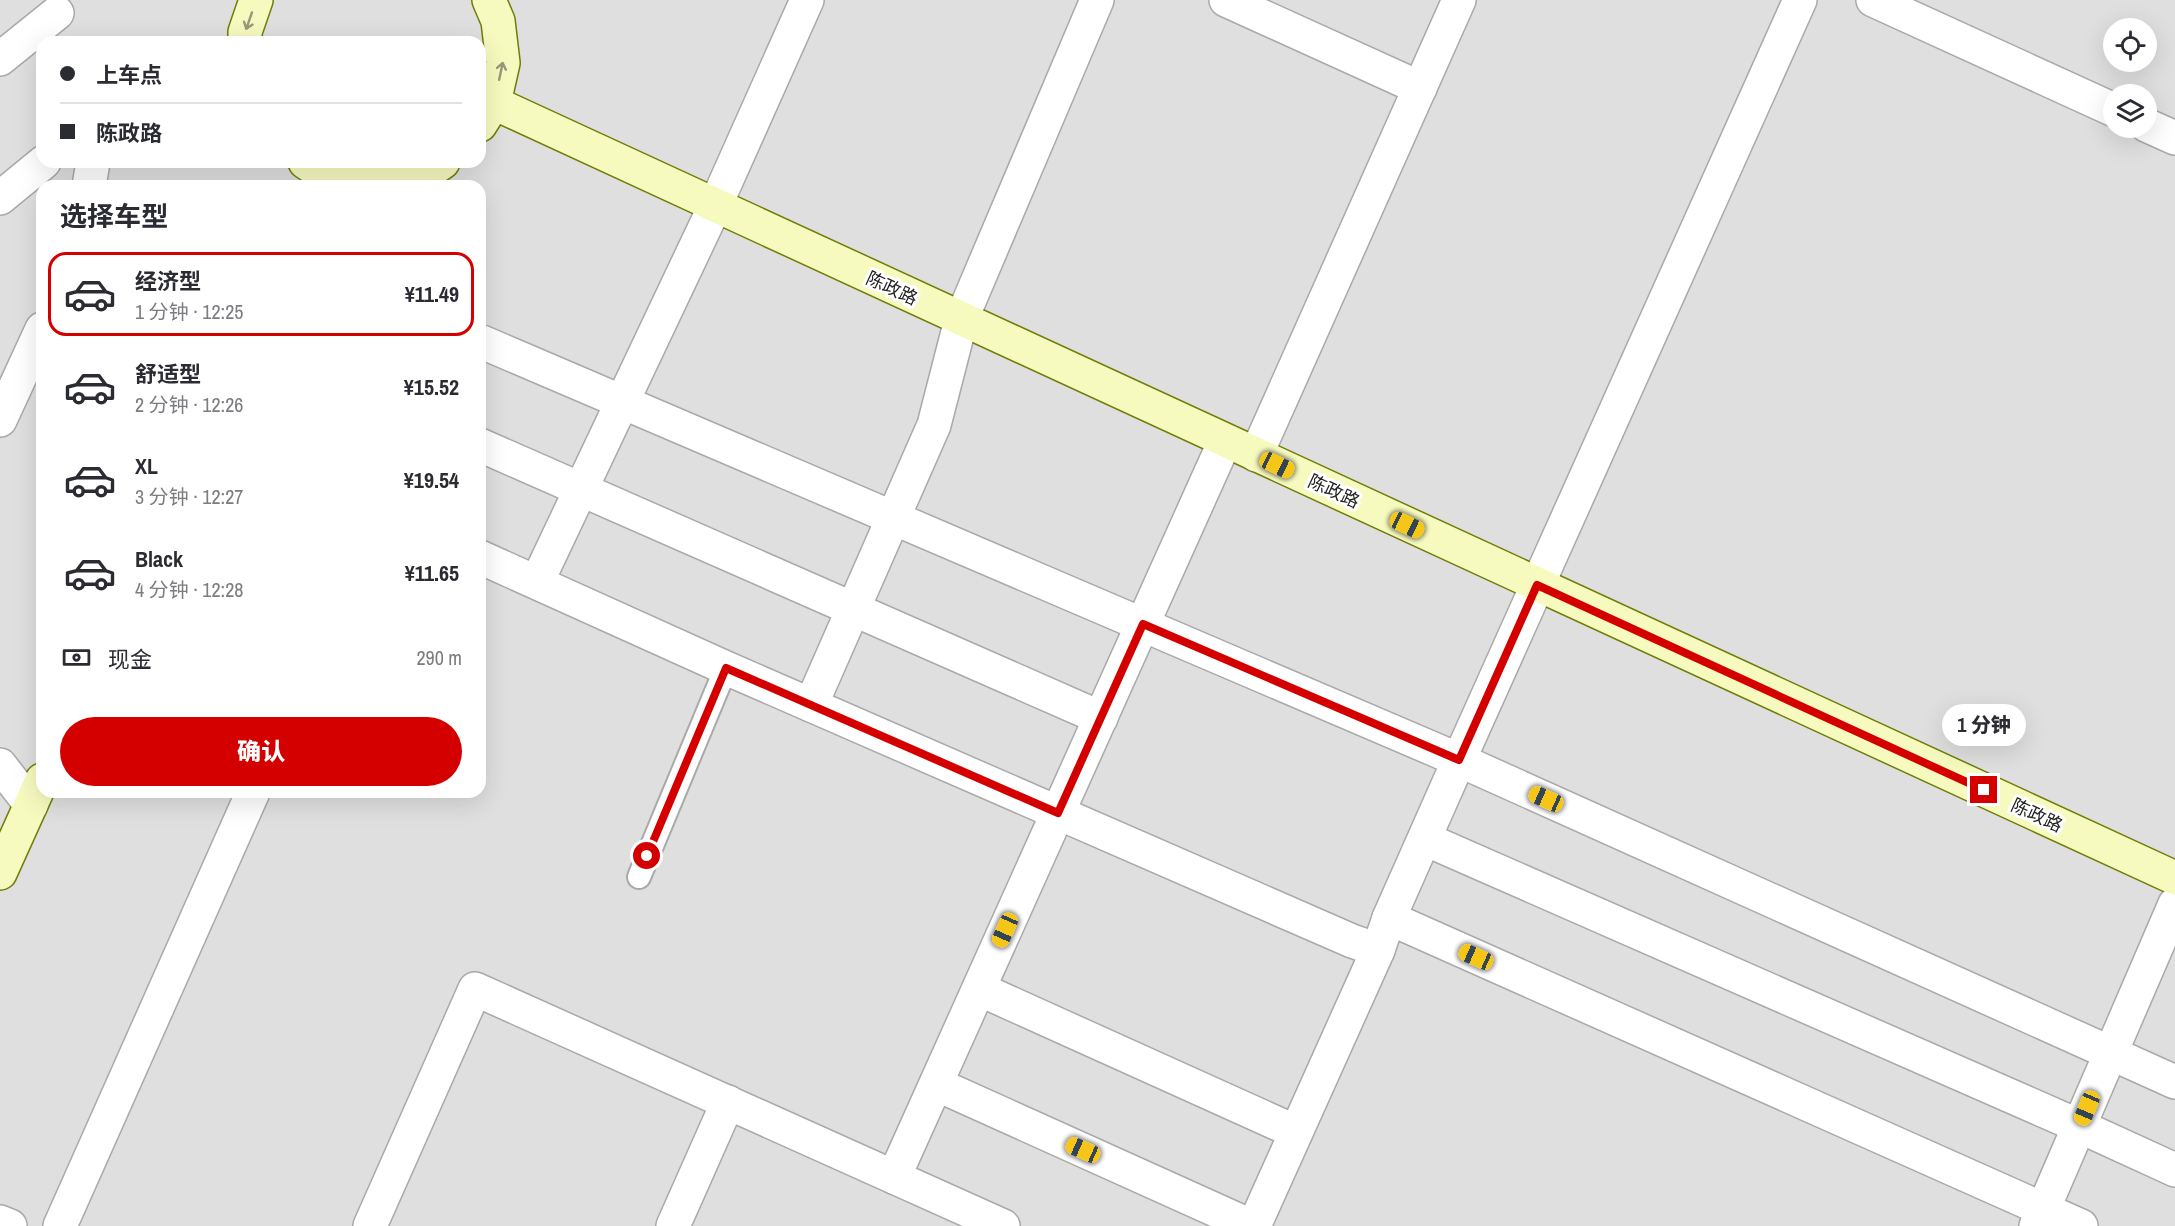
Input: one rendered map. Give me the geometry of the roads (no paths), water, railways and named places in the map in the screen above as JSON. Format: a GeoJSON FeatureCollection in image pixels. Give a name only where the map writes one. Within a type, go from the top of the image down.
{"type":"FeatureCollection","features":[{"type":"Feature","properties":{"kind":"street"},"geometry":{"type":"LineString","coordinates":[[245,36],[256,0]]}},
{"type":"Feature","properties":{"kind":"street"},"geometry":{"type":"LineString","coordinates":[[487,114],[503,63],[498,21],[489,0]]}},
{"type":"Feature","properties":{"kind":"street"},"geometry":{"type":"LineString","coordinates":[[537,582],[715,206],[807,0]]}},
{"type":"Feature","properties":{"kind":"street"},"geometry":{"type":"LineString","coordinates":[[811,705],[934,424],[961,320],[1097,0]]}},
{"type":"Feature","properties":{"kind":"street"},"geometry":{"type":"LineString","coordinates":[[1226,0],[1420,88]]}},
{"type":"Feature","properties":{"kind":"street"},"geometry":{"type":"LineString","coordinates":[[1256,455],[1460,0]]}},
{"type":"Feature","properties":{"kind":"street"},"geometry":{"type":"LineString","coordinates":[[936,1084],[1252,1226],[1378,950],[1389,918],[1459,760],[1800,0]]}},
{"type":"Feature","properties":{"kind":"street"},"geometry":{"type":"LineString","coordinates":[[1873,0],[2103,105]]}},
{"type":"Feature","properties":{"kind":"street"},"geometry":{"type":"LineString","coordinates":[[0,59],[58,18]]}},
{"type":"Feature","properties":{"kind":"street","name":"陈政路"},"geometry":{"type":"LineString","coordinates":[[487,114],[715,206],[2175,878]]}},
{"type":"Feature","properties":{"kind":"street"},"geometry":{"type":"LineString","coordinates":[[2157,130],[2175,138]]}},
{"type":"Feature","properties":{"kind":"street"},"geometry":{"type":"LineString","coordinates":[[0,198],[37,168]]}},
{"type":"Feature","properties":{"kind":"street"},"geometry":{"type":"LineString","coordinates":[[399,180],[434,168]]}},
{"type":"Feature","properties":{"kind":"street"},"geometry":{"type":"LineString","coordinates":[[306,172],[347,180]]}},
{"type":"Feature","properties":{"kind":"street"},"geometry":{"type":"LineString","coordinates":[[0,420],[36,342]]}},
{"type":"Feature","properties":{"kind":"street"},"geometry":{"type":"LineString","coordinates":[[486,344],[1459,760],[2175,1082]]}},
{"type":"Feature","properties":{"kind":"street"},"geometry":{"type":"LineString","coordinates":[[894,1177],[1225,441]]}},
{"type":"Feature","properties":{"kind":"street"},"geometry":{"type":"LineString","coordinates":[[486,448],[1101,718]]}},
{"type":"Feature","properties":{"kind":"street"},"geometry":{"type":"LineString","coordinates":[[486,560],[726,668],[1352,941],[1378,950]]}},
{"type":"Feature","properties":{"kind":"street"},"geometry":{"type":"LineString","coordinates":[[0,765],[36,792]]}},
{"type":"Feature","properties":{"kind":"street"},"geometry":{"type":"LineString","coordinates":[[0,873],[36,795]]}},
{"type":"Feature","properties":{"kind":"street"},"geometry":{"type":"LineString","coordinates":[[60,1226],[251,798]]}},
{"type":"Feature","properties":{"kind":"street"},"geometry":{"type":"LineString","coordinates":[[1425,839],[2175,1170]]}},
{"type":"Feature","properties":{"kind":"street"},"geometry":{"type":"LineString","coordinates":[[2040,1218],[2175,904]]}},
{"type":"Feature","properties":{"kind":"street"},"geometry":{"type":"LineString","coordinates":[[1389,918],[2040,1218],[2080,1226]]}},
{"type":"Feature","properties":{"kind":"street"},"geometry":{"type":"LineString","coordinates":[[370,1226],[475,989],[894,1177],[990,1223]]}},
{"type":"Feature","properties":{"kind":"street"},"geometry":{"type":"LineString","coordinates":[[979,989],[1296,1132]]}},
{"type":"Feature","properties":{"kind":"street"},"geometry":{"type":"LineString","coordinates":[[673,1226],[728,1102]]}},
{"type":"Feature","properties":{"kind":"street"},"geometry":{"type":"LineString","coordinates":[[0,1222],[10,1226]]}},
{"type":"Feature","properties":{"kind":"lane"},"geometry":{"type":"LineString","coordinates":[[639,877],[726,668]]}}]}
